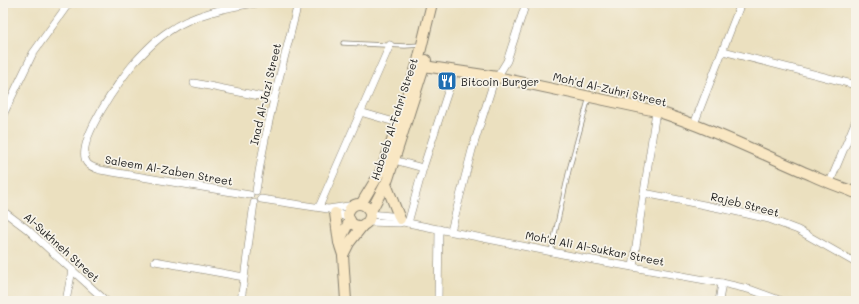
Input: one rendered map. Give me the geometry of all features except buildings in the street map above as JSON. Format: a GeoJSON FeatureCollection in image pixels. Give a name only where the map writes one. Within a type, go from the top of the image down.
{"type":"FeatureCollection","features":[{"type":"Feature","properties":{"kind":"street"},"geometry":{"type":"LineString","coordinates":[[3,115],[33,52],[69,3]]}},
{"type":"Feature","properties":{"kind":"street","name":"Saleem Al-Zaben Street"},"geometry":{"type":"LineString","coordinates":[[253,193],[100,170],[87,163],[84,152],[85,144],[100,113],[125,75],[144,53],[169,30],[225,8],[258,3]]}},
{"type":"Feature","properties":{"kind":"street","name":"Inad Al-Jazi Street"},"geometry":{"type":"LineString","coordinates":[[253,193],[274,99],[298,3]]}},
{"type":"Feature","properties":{"kind":"street","name":"Habeeb Al-Fahri Street"},"geometry":{"type":"LineString","coordinates":[[358,205],[381,171],[398,123],[421,66],[423,35],[427,28],[432,3]]}},
{"type":"Feature","properties":{"kind":"street"},"geometry":{"type":"LineString","coordinates":[[451,231],[472,150],[493,84],[506,61],[526,3]]}},
{"type":"Feature","properties":{"kind":"street"},"geometry":{"type":"LineString","coordinates":[[694,124],[741,3]]}},
{"type":"Feature","properties":{"kind":"street","name":"Habeeb Al-Fahri Street"},"geometry":{"type":"LineString","coordinates":[[342,251],[368,218],[386,184],[421,66],[428,36],[427,28]]}},
{"type":"Feature","properties":{"kind":"street"},"geometry":{"type":"LineString","coordinates":[[319,207],[390,45]]}},
{"type":"Feature","properties":{"kind":"street"},"geometry":{"type":"LineString","coordinates":[[723,51],[856,85]]}},
{"type":"Feature","properties":{"kind":"street","name":"Moh'd Al-Zuhri Street"},"geometry":{"type":"LineString","coordinates":[[421,66],[497,77],[656,111],[694,124],[856,193]]}},
{"type":"Feature","properties":{"kind":"street"},"geometry":{"type":"LineString","coordinates":[[404,221],[455,70]]}},
{"type":"Feature","properties":{"kind":"street"},"geometry":{"type":"LineString","coordinates":[[194,83],[274,99]]}},
{"type":"Feature","properties":{"kind":"street"},"geometry":{"type":"LineString","coordinates":[[633,267],[656,111]]}},
{"type":"Feature","properties":{"kind":"street"},"geometry":{"type":"LineString","coordinates":[[360,112],[398,123]]}},
{"type":"Feature","properties":{"kind":"street"},"geometry":{"type":"LineString","coordinates":[[830,182],[856,120]]}},
{"type":"Feature","properties":{"kind":"street"},"geometry":{"type":"LineString","coordinates":[[394,160],[423,168]]}},
{"type":"Feature","properties":{"kind":"street"},"geometry":{"type":"LineString","coordinates":[[386,184],[404,221]]}},
{"type":"Feature","properties":{"kind":"street"},"geometry":{"type":"LineString","coordinates":[[241,301],[254,203],[250,198],[253,193],[261,194],[261,199]]}},
{"type":"Feature","properties":{"kind":"street","name":"Rajeb Street"},"geometry":{"type":"LineString","coordinates":[[644,193],[769,219],[798,230],[856,263]]}},
{"type":"Feature","properties":{"kind":"street"},"geometry":{"type":"LineString","coordinates":[[254,203],[260,201],[261,199],[319,207],[332,211],[358,225],[368,218],[367,207],[358,205],[332,211]]}},
{"type":"Feature","properties":{"kind":"street"},"geometry":{"type":"LineString","coordinates":[[346,301],[342,236],[350,220],[349,213],[358,205]]}},
{"type":"Feature","properties":{"kind":"street","name":"Al-Sukhneh Street"},"geometry":{"type":"LineString","coordinates":[[3,211],[27,229],[106,301]]}},
{"type":"Feature","properties":{"kind":"street"},"geometry":{"type":"LineString","coordinates":[[332,211],[342,251]]}},
{"type":"Feature","properties":{"kind":"street","name":"Moh'd Ali Al-Sukkar Street"},"geometry":{"type":"LineString","coordinates":[[368,218],[404,221],[551,252],[722,283],[752,290],[782,301]]}},
{"type":"Feature","properties":{"kind":"street"},"geometry":{"type":"LineString","coordinates":[[438,301],[439,229]]}},
{"type":"Feature","properties":{"kind":"street"},"geometry":{"type":"LineString","coordinates":[[155,261],[244,277]]}},
{"type":"Feature","properties":{"kind":"street"},"geometry":{"type":"LineString","coordinates":[[66,301],[72,270]]}},
{"type":"Feature","properties":{"kind":"street"},"geometry":{"type":"LineString","coordinates":[[719,301],[722,283]]}},
{"type":"Feature","properties":{"kind":"lane"},"geometry":{"type":"LineString","coordinates":[[343,43],[422,45]]}},
{"type":"Feature","properties":{"kind":"lane"},"geometry":{"type":"LineString","coordinates":[[551,252],[571,162],[589,96]]}},
{"type":"Feature","properties":{"kind":"place","name":"Bitcoin Burger"},"geometry":{"type":"Point","coordinates":[447,81]}}]}
